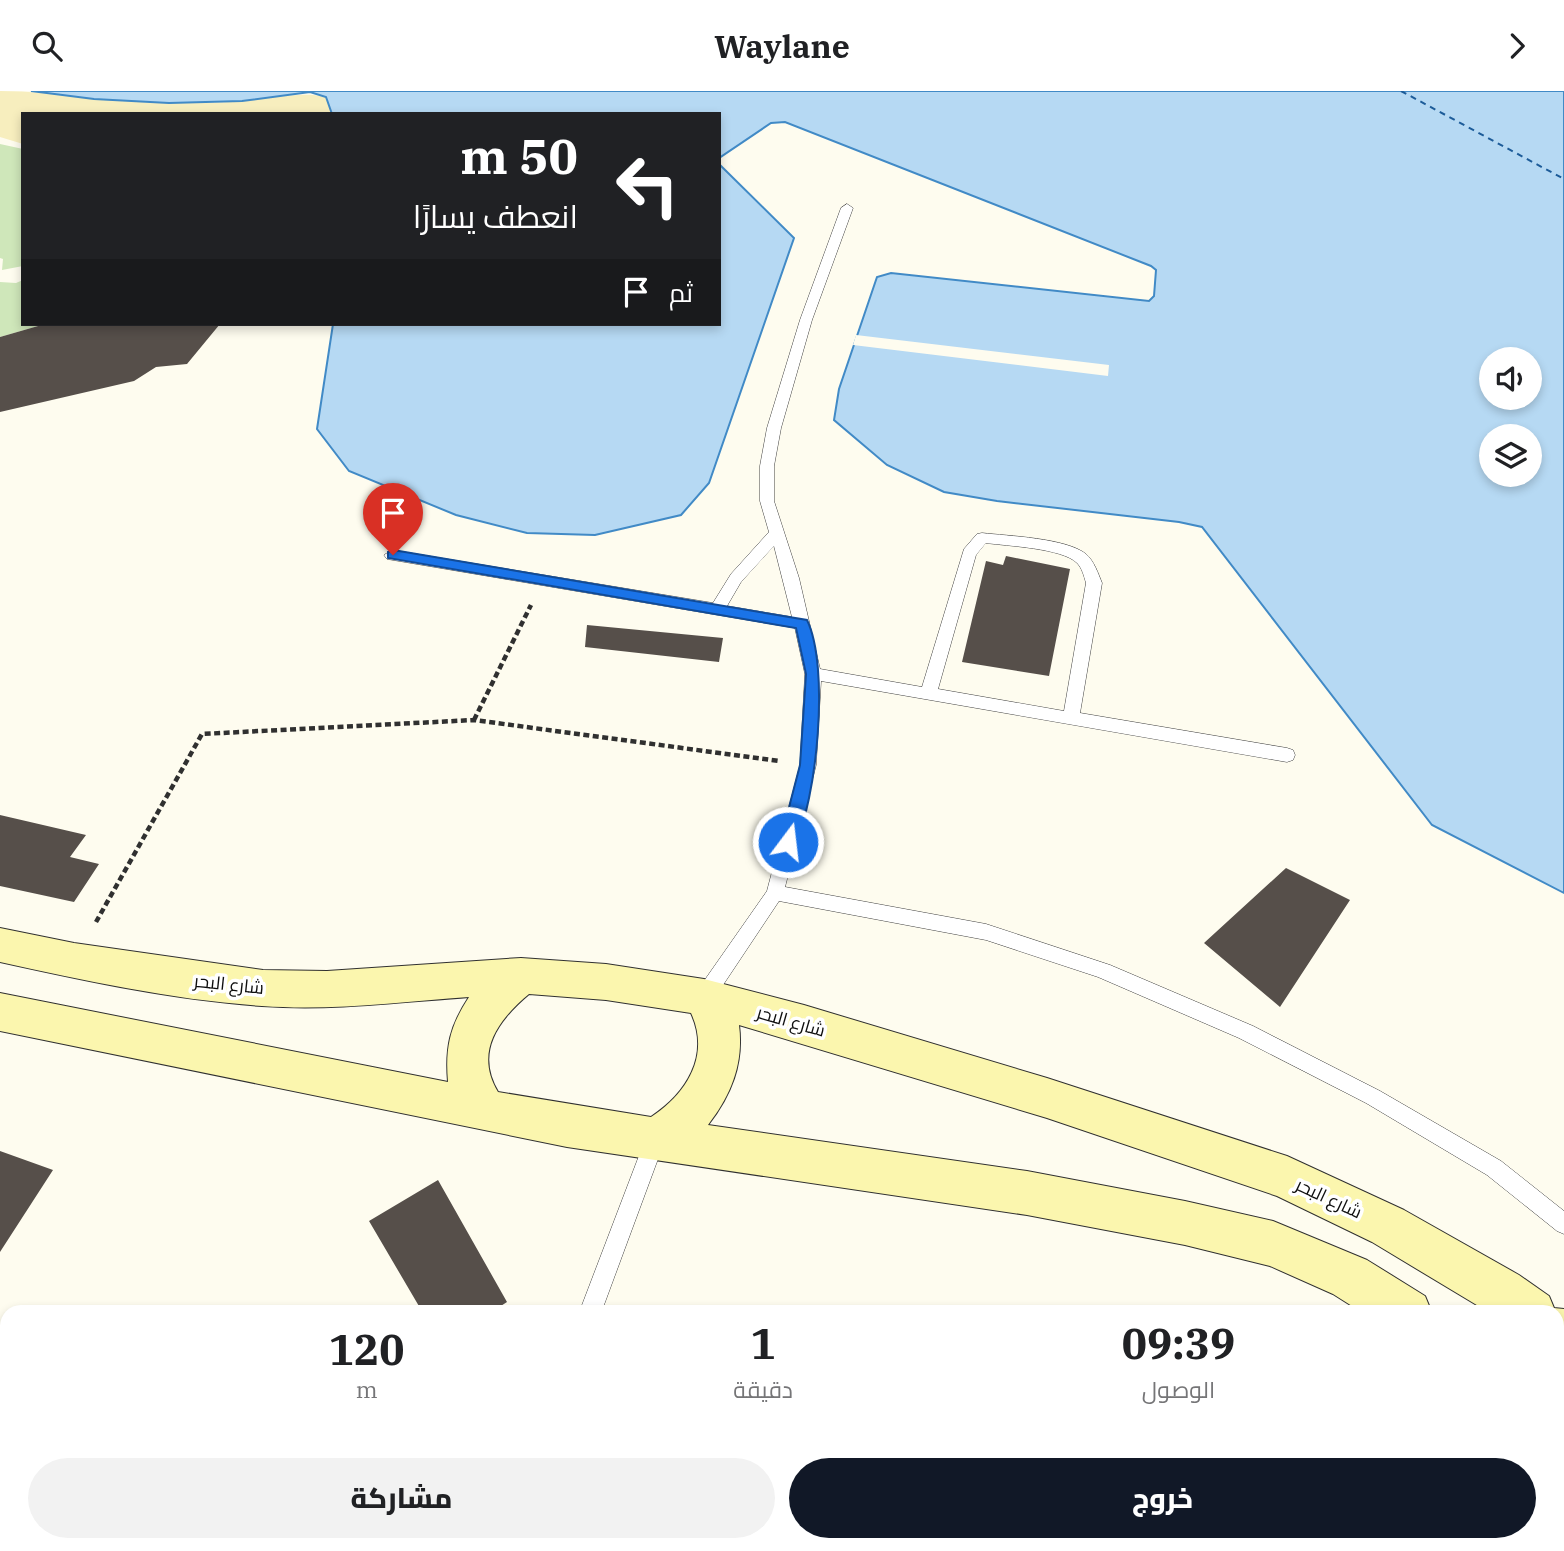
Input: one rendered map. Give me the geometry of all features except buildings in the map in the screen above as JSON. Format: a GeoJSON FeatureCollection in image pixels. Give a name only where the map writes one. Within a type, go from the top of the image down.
{"type":"FeatureCollection","features":[{"type":"Feature","properties":{"kind":"main road","name":"شارع البحر"},"geometry":{"type":"LineString","coordinates":[[0,945],[74,961],[199,981],[263,988],[327,989],[521,975],[606,982],[704,997],[804,1024],[1034,1094],[1286,1178],[1388,1226],[1502,1291],[1521,1305]]}},
{"type":"Feature","properties":{"kind":"main road"},"geometry":{"type":"LineString","coordinates":[[485,1111],[470,1085],[467,1055],[474,1026],[492,999],[521,975]]}},
{"type":"Feature","properties":{"kind":"main road"},"geometry":{"type":"LineString","coordinates":[[655,1140],[687,1118],[708,1090],[719,1058],[718,1026],[704,997]]}},
{"type":"Feature","properties":{"kind":"main road"},"geometry":{"type":"LineString","coordinates":[[0,1012],[485,1111],[655,1140],[1027,1193],[1185,1223],[1273,1244],[1350,1277],[1395,1305]]}},
{"type":"Feature","properties":{"kind":"lane"},"geometry":{"type":"LineString","coordinates":[[704,997],[775,893],[808,765],[813,674],[802,624],[767,502],[766,466],[774,428],[806,320],[847,208]]}},
{"type":"Feature","properties":{"kind":"lane"},"geometry":{"type":"LineString","coordinates":[[717,610],[736,578],[776,534]]}},
{"type":"Feature","properties":{"kind":"lane"},"geometry":{"type":"LineString","coordinates":[[928,694],[969,553],[982,538],[1004,540],[1076,554],[1089,565],[1094,583],[1071,718]]}},
{"type":"Feature","properties":{"kind":"lane"},"geometry":{"type":"LineString","coordinates":[[393,555],[802,624]]}},
{"type":"Feature","properties":{"kind":"lane"},"geometry":{"type":"LineString","coordinates":[[813,674],[1287,755]]}},
{"type":"Feature","properties":{"kind":"lane"},"geometry":{"type":"LineString","coordinates":[[775,893],[986,932],[1103,971],[1246,1032],[1373,1097],[1494,1168],[1564,1224]]}},
{"type":"Feature","properties":{"kind":"lane"},"geometry":{"type":"LineString","coordinates":[[593,1305],[655,1140]]}},
{"type":"Feature","properties":{"kind":"path"},"geometry":{"type":"LineString","coordinates":[[474,720],[543,580]]}},
{"type":"Feature","properties":{"kind":"path"},"geometry":{"type":"LineString","coordinates":[[74,961],[202,734],[474,720],[808,765]]}},
{"type":"Feature","properties":{"kind":"green space"},"geometry":{"type":"Polygon","coordinates":[[[0,144],[21,149],[21,266],[2,270],[3,259],[0,258],[0,144]]]}},
{"type":"Feature","properties":{"kind":"green space"},"geometry":{"type":"Polygon","coordinates":[[[21,281],[21,326],[38,326],[0,337],[0,282],[21,281]]]}},
{"type":"Feature","properties":{"kind":"sand"},"geometry":{"type":"Polygon","coordinates":[[[0,91],[172,103],[316,95],[326,97],[331,112],[21,112],[21,143],[0,137],[0,91]]]}},
{"type":"Feature","properties":{"kind":"water"},"geometry":{"type":"Polygon","coordinates":[[[31,91],[1564,91],[1564,893],[1432,825],[1202,527],[944,492],[887,465],[834,420],[839,389],[877,277],[891,273],[1149,301],[1154,296],[1156,270],[1151,266],[785,122],[771,123],[721,157],[721,112],[331,112],[326,97],[310,92],[242,101],[169,103],[94,99],[31,91]]]}},
{"type":"Feature","properties":{"kind":"water"},"geometry":{"type":"Polygon","coordinates":[[[721,166],[794,238],[709,483],[681,515],[595,535],[527,533],[456,515],[349,471],[317,429],[333,326],[721,326],[721,166]]]}},
{"type":"Feature","properties":{"kind":"pier"},"geometry":{"type":"Polygon","coordinates":[[[856,335],[1109,365],[1108,376],[853,345],[856,335]]]}},
{"type":"Feature","properties":{"kind":"ferry route"},"geometry":{"type":"LineString","coordinates":[[1401,91],[1564,179]]}},
{"type":"Feature","properties":{"kind":"route"},"geometry":{"type":"LineString","coordinates":[[393,555],[802,624],[813,674],[808,765],[788,842]]}}]}
